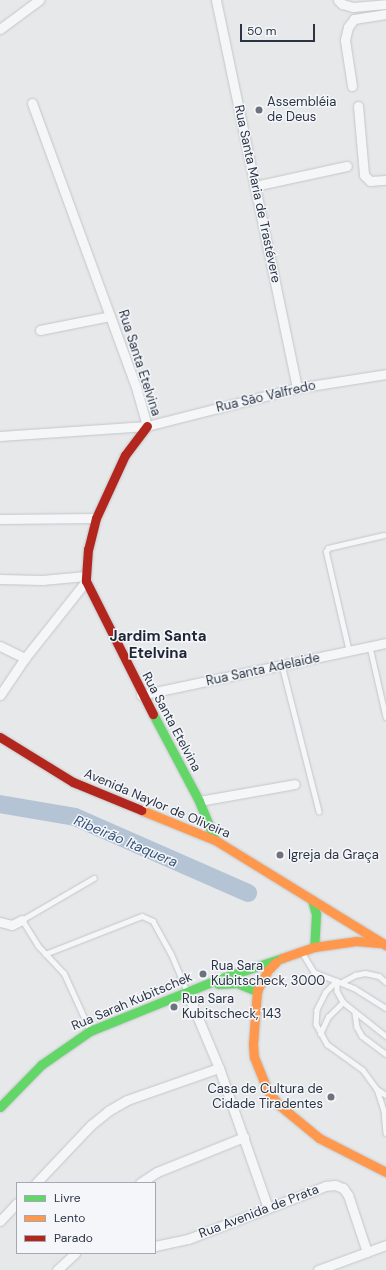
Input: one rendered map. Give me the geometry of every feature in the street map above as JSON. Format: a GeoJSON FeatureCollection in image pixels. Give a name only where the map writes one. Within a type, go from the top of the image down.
{"type":"FeatureCollection","features":[{"type":"Feature","properties":{"kind":"street"},"geometry":{"type":"LineString","coordinates":[[0,29],[39,0]]}},
{"type":"Feature","properties":{"kind":"street","name":"Rua Santa Maria de Trastévere"},"geometry":{"type":"LineString","coordinates":[[216,0],[297,388]]}},
{"type":"Feature","properties":{"kind":"street"},"geometry":{"type":"LineString","coordinates":[[338,0],[342,4],[353,7],[386,4]]}},
{"type":"Feature","properties":{"kind":"street"},"geometry":{"type":"LineString","coordinates":[[352,86],[345,40],[348,27],[354,19],[386,14]]}},
{"type":"Feature","properties":{"kind":"street","name":"Rua Santa Etelvina"},"geometry":{"type":"LineString","coordinates":[[32,103],[136,387],[147,426],[125,455],[96,518],[88,549],[86,578],[141,695],[198,801],[215,840]]}},
{"type":"Feature","properties":{"kind":"street"},"geometry":{"type":"LineString","coordinates":[[358,106],[364,175],[370,180],[386,180]]}},
{"type":"Feature","properties":{"kind":"street"},"geometry":{"type":"LineString","coordinates":[[255,186],[348,166]]}},
{"type":"Feature","properties":{"kind":"street"},"geometry":{"type":"LineString","coordinates":[[40,330],[110,316]]}},
{"type":"Feature","properties":{"kind":"street","name":"Rua São Valfredo"},"geometry":{"type":"LineString","coordinates":[[0,436],[147,426],[297,388],[386,374]]}},
{"type":"Feature","properties":{"kind":"street"},"geometry":{"type":"LineString","coordinates":[[0,519],[96,518]]}},
{"type":"Feature","properties":{"kind":"street"},"geometry":{"type":"LineString","coordinates":[[0,579],[42,580],[86,578]]}},
{"type":"Feature","properties":{"kind":"street"},"geometry":{"type":"LineString","coordinates":[[0,695],[25,658],[86,578]]}},
{"type":"Feature","properties":{"kind":"street","name":"Rua Santa Adelaide"},"geometry":{"type":"LineString","coordinates":[[141,695],[386,643]]}},
{"type":"Feature","properties":{"kind":"street"},"geometry":{"type":"LineString","coordinates":[[0,646],[25,658]]}},
{"type":"Feature","properties":{"kind":"street","name":"Avenida Naylor de Oliveira"},"geometry":{"type":"LineString","coordinates":[[0,737],[73,782],[215,840],[385,945]]}},
{"type":"Feature","properties":{"kind":"street"},"geometry":{"type":"LineString","coordinates":[[198,801],[295,784]]}},
{"type":"Feature","properties":{"kind":"street"},"geometry":{"type":"LineString","coordinates":[[312,900],[316,914],[314,947]]}},
{"type":"Feature","properties":{"kind":"street"},"geometry":{"type":"LineString","coordinates":[[0,922],[12,925],[22,920]]}},
{"type":"Feature","properties":{"kind":"street","name":"Rua Sarah Kubitschek"},"geometry":{"type":"LineString","coordinates":[[0,1107],[41,1065],[90,1031],[203,986],[314,947],[356,941],[385,945]]}},
{"type":"Feature","properties":{"kind":"street"},"geometry":{"type":"LineString","coordinates":[[277,961],[268,970],[257,991],[253,1050],[268,1091],[280,1105],[319,1138],[386,1172]]}},
{"type":"Feature","properties":{"kind":"street","name":"Rua Sarah Kubitschek"},"geometry":{"type":"LineString","coordinates":[[203,986],[237,983],[257,991]]}},
{"type":"Feature","properties":{"kind":"street"},"geometry":{"type":"LineString","coordinates":[[187,992],[219,1068],[268,1208]]}},
{"type":"Feature","properties":{"kind":"street"},"geometry":{"type":"LineString","coordinates":[[37,1182],[91,1125],[108,1111],[127,1100],[219,1068]]}},
{"type":"Feature","properties":{"kind":"street"},"geometry":{"type":"LineString","coordinates":[[142,1182],[157,1172],[244,1137]]}},
{"type":"Feature","properties":{"kind":"street","name":"Rua Avenida de Prata"},"geometry":{"type":"LineString","coordinates":[[156,1246],[188,1239],[325,1186],[335,1185],[343,1188],[348,1195],[367,1252]]}},
{"type":"Feature","properties":{"kind":"street"},"geometry":{"type":"LineString","coordinates":[[0,1221],[16,1204]]}},
{"type":"Feature","properties":{"kind":"street"},"geometry":{"type":"LineString","coordinates":[[318,1270],[386,1245]]}},
{"type":"Feature","properties":{"kind":"street"},"geometry":{"type":"LineString","coordinates":[[57,1270],[74,1254]]}},
{"type":"Feature","properties":{"kind":"lane"},"geometry":{"type":"LineString","coordinates":[[349,652],[326,552],[328,548],[384,535]]}},
{"type":"Feature","properties":{"kind":"lane"},"geometry":{"type":"LineString","coordinates":[[370,647],[386,717]]}},
{"type":"Feature","properties":{"kind":"lane"},"geometry":{"type":"LineString","coordinates":[[282,665],[319,811]]}},
{"type":"Feature","properties":{"kind":"lane"},"geometry":{"type":"LineString","coordinates":[[90,1031],[64,974],[46,954],[22,920],[94,878]]}},
{"type":"Feature","properties":{"kind":"lane"},"geometry":{"type":"LineString","coordinates":[[46,954],[142,916],[153,921],[171,953],[187,992]]}},
{"type":"Feature","properties":{"kind":"lane"},"geometry":{"type":"LineString","coordinates":[[301,951],[314,972],[339,981],[368,995],[386,1008]]}},
{"type":"Feature","properties":{"kind":"lane"},"geometry":{"type":"LineString","coordinates":[[386,982],[379,976],[364,973],[339,981],[326,992],[317,1010],[316,1024],[320,1034],[327,1044],[363,1070],[378,1089],[386,1095]]}},
{"type":"Feature","properties":{"kind":"lane"},"geometry":{"type":"LineString","coordinates":[[339,981],[337,991],[343,1002],[386,1036]]}},
{"type":"Feature","properties":{"kind":"lane"},"geometry":{"type":"LineString","coordinates":[[320,1034],[328,1017],[343,1002]]}},
{"type":"Feature","properties":{"kind":"lane"},"geometry":{"type":"LineString","coordinates":[[355,1013],[357,1027],[362,1036],[386,1054]]}},
{"type":"Feature","properties":{"kind":"lane"},"geometry":{"type":"LineString","coordinates":[[378,1089],[385,1112],[386,1132]]}},
{"type":"Feature","properties":{"kind":"waterway","name":"Ribeirão Itaquera"},"geometry":{"type":"LineString","coordinates":[[0,804],[75,817],[248,893]]}},
{"type":"Feature","properties":{"kind":"traffic: fast"},"geometry":{"type":"LineString","coordinates":[[153,714],[199,801],[215,840]]}},
{"type":"Feature","properties":{"kind":"traffic: fast"},"geometry":{"type":"LineString","coordinates":[[312,900],[316,914],[314,947]]}},
{"type":"Feature","properties":{"kind":"traffic: fast"},"geometry":{"type":"LineString","coordinates":[[0,1107],[41,1065],[90,1031],[216,980],[282,958]]}},
{"type":"Feature","properties":{"kind":"traffic: fast"},"geometry":{"type":"LineString","coordinates":[[218,984],[237,983],[257,991]]}},
{"type":"Feature","properties":{"kind":"traffic: slow"},"geometry":{"type":"LineString","coordinates":[[141,810],[215,840],[386,945]]}},
{"type":"Feature","properties":{"kind":"traffic: slow"},"geometry":{"type":"LineString","coordinates":[[282,958],[314,947],[356,941],[380,943]]}},
{"type":"Feature","properties":{"kind":"traffic: slow"},"geometry":{"type":"LineString","coordinates":[[276,962],[268,970],[257,991],[253,1044],[254,1057],[268,1091],[279,1105],[319,1138],[386,1172]]}},
{"type":"Feature","properties":{"kind":"traffic: jam"},"geometry":{"type":"LineString","coordinates":[[147,426],[125,455],[96,518],[88,549],[86,581],[153,714]]}},
{"type":"Feature","properties":{"kind":"traffic: jam"},"geometry":{"type":"LineString","coordinates":[[0,737],[73,782],[141,810]]}},
{"type":"Feature","properties":{"kind":"place","name":"Assembléia de Deus"},"geometry":{"type":"Point","coordinates":[259,110]}},
{"type":"Feature","properties":{"kind":"place","name":"Igreja da Graça"},"geometry":{"type":"Point","coordinates":[280,855]}},
{"type":"Feature","properties":{"kind":"place","name":"Rua Sara Kubitscheck, 3000"},"geometry":{"type":"Point","coordinates":[203,974]}},
{"type":"Feature","properties":{"kind":"place","name":"Rua Sara Kubitscheck, 143"},"geometry":{"type":"Point","coordinates":[174,1007]}},
{"type":"Feature","properties":{"kind":"place","name":"Casa de Cultura de Cidade Tiradentes"},"geometry":{"type":"Point","coordinates":[331,1097]}},
{"type":"Feature","properties":{"kind":"district","name":"Jardim Santa Etelvina"},"geometry":{"type":"Point","coordinates":[158,644]}}]}
